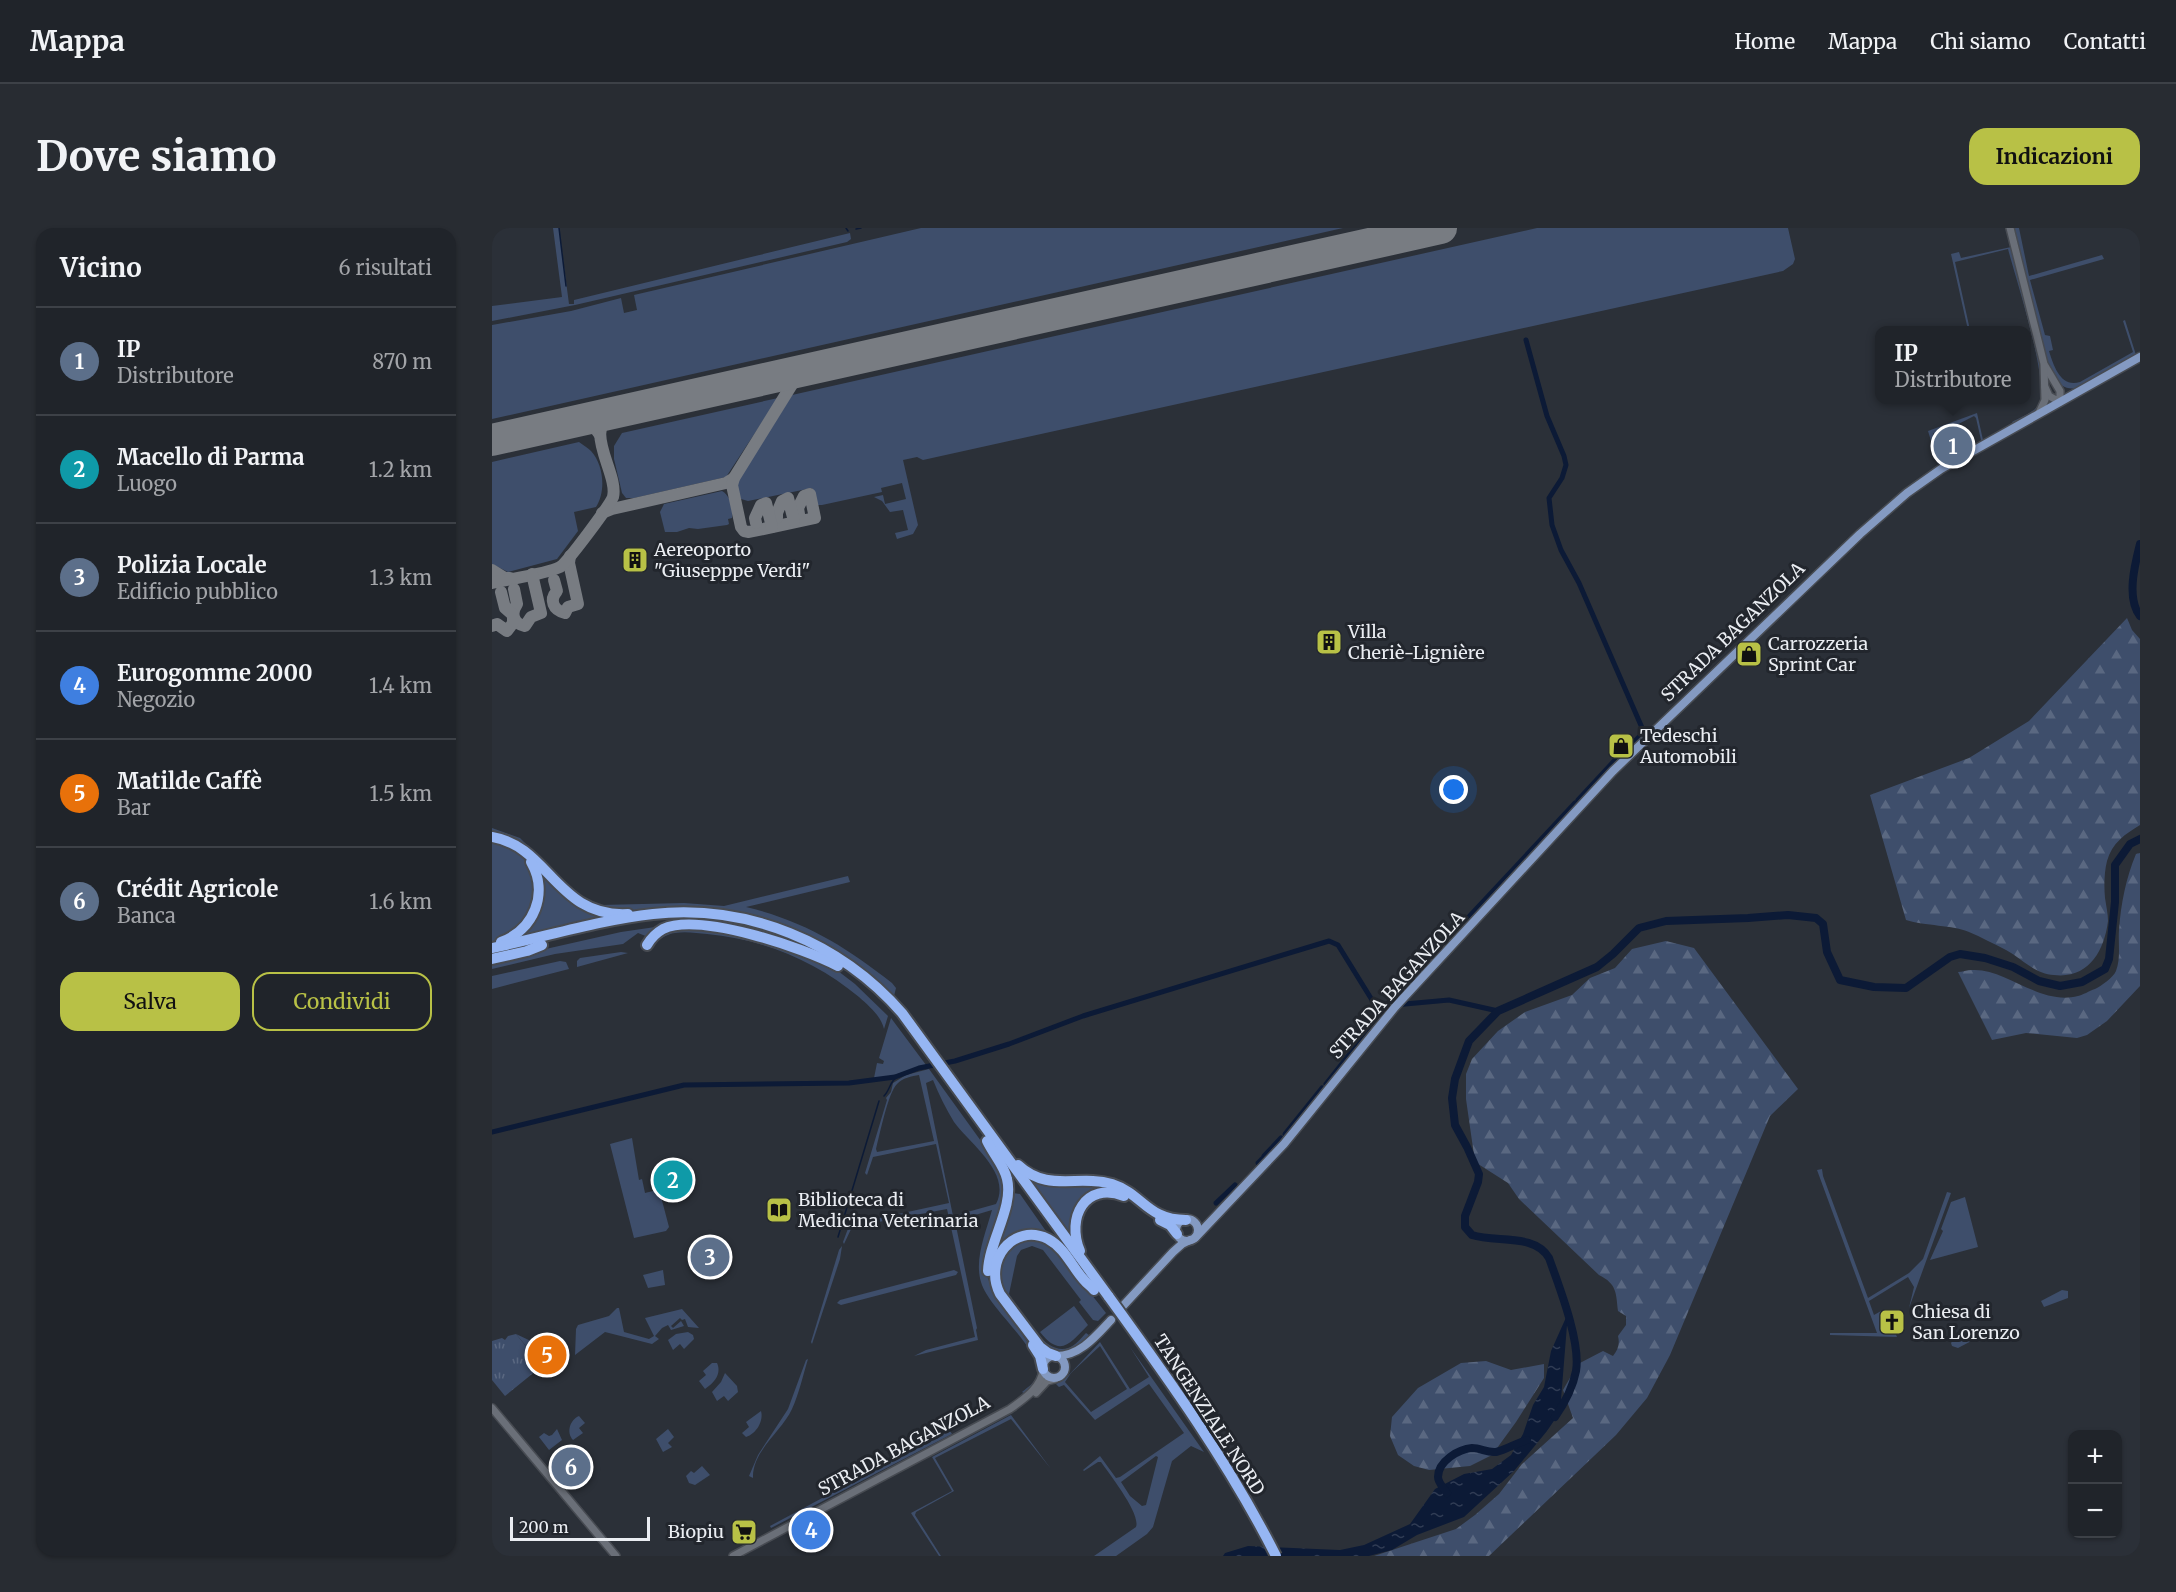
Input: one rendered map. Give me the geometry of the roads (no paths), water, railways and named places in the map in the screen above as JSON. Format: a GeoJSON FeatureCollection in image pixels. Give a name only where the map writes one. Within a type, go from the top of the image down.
{"type":"FeatureCollection","features":[{"type":"Feature","properties":{"kind":"highway"},"geometry":{"type":"LineString","coordinates":[[492,837],[507,841],[522,850],[570,896],[592,908],[620,914],[676,910],[733,916],[792,933],[850,965],[874,984],[902,1013],[987,1142],[1103,1295]]}},
{"type":"Feature","properties":{"kind":"highway"},"geometry":{"type":"LineString","coordinates":[[492,947],[520,931],[530,920],[536,908],[539,897],[538,880],[534,868],[522,850]]}},
{"type":"Feature","properties":{"kind":"highway"},"geometry":{"type":"LineString","coordinates":[[492,947],[644,916],[701,913]]}},
{"type":"Feature","properties":{"kind":"highway"},"geometry":{"type":"LineString","coordinates":[[492,957],[529,951],[542,945],[647,922],[705,920],[747,926],[777,935],[811,950],[838,966],[878,998],[919,1042]]}},
{"type":"Feature","properties":{"kind":"highway"},"geometry":{"type":"LineString","coordinates":[[647,945],[656,934],[668,927],[715,928],[780,942],[838,966]]}},
{"type":"Feature","properties":{"kind":"highway"},"geometry":{"type":"LineString","coordinates":[[953,1088],[1014,1161],[1031,1175],[1052,1181],[1110,1184],[1127,1192],[1158,1215],[1187,1220]]}},
{"type":"Feature","properties":{"kind":"highway"},"geometry":{"type":"LineString","coordinates":[[975,1113],[1207,1448],[1237,1497],[1268,1556]]}},
{"type":"Feature","properties":{"kind":"highway"},"geometry":{"type":"LineString","coordinates":[[987,1142],[1005,1172],[1008,1187],[1007,1201],[989,1258],[989,1278],[999,1299],[1037,1350],[1043,1369]]}},
{"type":"Feature","properties":{"kind":"highway"},"geometry":{"type":"LineString","coordinates":[[1103,1295],[1099,1279],[1081,1252],[1075,1235],[1076,1216],[1088,1199],[1102,1193],[1122,1195],[1168,1224],[1177,1234]]}},
{"type":"Feature","properties":{"kind":"highway"},"geometry":{"type":"LineString","coordinates":[[1056,1356],[1045,1352],[1036,1343],[998,1291],[994,1273],[999,1255],[1007,1245],[1019,1238],[1033,1235],[1046,1238],[1060,1248],[1084,1280],[1103,1295]]}},
{"type":"Feature","properties":{"kind":"highway","name":"TANGENZIALE NORD"},"geometry":{"type":"LineString","coordinates":[[1103,1295],[1180,1396],[1219,1454],[1276,1556]]}},
{"type":"Feature","properties":{"kind":"main road","name":"STRADA BAGANZOLA"},"geometry":{"type":"LineString","coordinates":[[1122,1307],[1173,1252],[1192,1239],[1284,1144],[1408,992],[1630,754],[1865,529],[1907,493],[1935,473],[2140,357]]}},
{"type":"Feature","properties":{"kind":"main road"},"geometry":{"type":"LineString","coordinates":[[1173,1252],[1178,1224],[1187,1220],[1214,1216]]}},
{"type":"Feature","properties":{"kind":"main road"},"geometry":{"type":"LineString","coordinates":[[1177,1234],[1181,1239],[1192,1239],[1197,1233],[1197,1226],[1187,1220]]}},
{"type":"Feature","properties":{"kind":"main road","name":"STRADA BAGANZOLA"},"geometry":{"type":"LineString","coordinates":[[1043,1369],[1047,1359],[1075,1353],[1111,1320]]}},
{"type":"Feature","properties":{"kind":"main road","name":"STRADA BAGANZOLA"},"geometry":{"type":"LineString","coordinates":[[1055,1378],[1062,1376],[1070,1363],[1086,1351],[1095,1336]]}},
{"type":"Feature","properties":{"kind":"main road"},"geometry":{"type":"LineString","coordinates":[[1056,1356],[1064,1361],[1065,1370]]}},
{"type":"Feature","properties":{"kind":"main road"},"geometry":{"type":"LineString","coordinates":[[1043,1369],[1046,1375],[1055,1378]]}},
{"type":"Feature","properties":{"kind":"street"},"geometry":{"type":"LineString","coordinates":[[2010,228],[2044,364],[2045,401],[2037,415]]}},
{"type":"Feature","properties":{"kind":"street"},"geometry":{"type":"LineString","coordinates":[[2044,364],[2060,393],[2060,402],[2049,396],[2046,387]]}},
{"type":"Feature","properties":{"kind":"street"},"geometry":{"type":"LineString","coordinates":[[2055,382],[2067,391],[2082,390]]}},
{"type":"Feature","properties":{"kind":"street","name":"STRADA BAGANZOLA"},"geometry":{"type":"LineString","coordinates":[[1025,1398],[1040,1381],[1043,1369]]}},
{"type":"Feature","properties":{"kind":"street","name":"STRADA BAGANZOLA"},"geometry":{"type":"LineString","coordinates":[[734,1556],[993,1418],[1036,1393],[1048,1380],[1055,1378]]}},
{"type":"Feature","properties":{"kind":"street"},"geometry":{"type":"LineString","coordinates":[[492,1408],[616,1556]]}},
{"type":"Feature","properties":{"kind":"water"},"geometry":{"type":"Polygon","coordinates":[[[1568,1313],[1560,1412],[1514,1471],[1464,1517],[1417,1535],[1392,1550],[1369,1556],[1223,1556],[1225,1553],[1248,1546],[1340,1550],[1364,1545],[1410,1524],[1435,1489],[1464,1474],[1492,1469],[1511,1455],[1523,1434],[1533,1405],[1544,1387],[1551,1351],[1568,1313]]]}},
{"type":"Feature","properties":{"kind":"waterway"},"geometry":{"type":"LineString","coordinates":[[559,228],[566,286]]}},
{"type":"Feature","properties":{"kind":"waterway"},"geometry":{"type":"LineString","coordinates":[[856,229],[861,228]]}},
{"type":"Feature","properties":{"kind":"waterway"},"geometry":{"type":"LineString","coordinates":[[1526,340],[1547,416],[1566,465],[1562,478],[1549,498],[1552,525],[1561,550],[1579,583],[1643,730],[1642,734],[1624,752]]}},
{"type":"Feature","properties":{"kind":"waterway"},"geometry":{"type":"LineString","coordinates":[[2140,544],[2134,571],[2133,591],[2133,600],[2140,616]]}},
{"type":"Feature","properties":{"kind":"waterway"},"geometry":{"type":"LineString","coordinates":[[1578,800],[1616,759]]}},
{"type":"Feature","properties":{"kind":"waterway"},"geometry":{"type":"LineString","coordinates":[[1466,920],[1575,803]]}},
{"type":"Feature","properties":{"kind":"waterway"},"geometry":{"type":"LineString","coordinates":[[1555,1417],[1573,1383],[1577,1359],[1568,1314],[1549,1258],[1543,1250],[1534,1245],[1472,1235],[1465,1227],[1465,1216],[1479,1174],[1455,1125],[1452,1098],[1455,1079],[1469,1041],[1498,1011],[1597,967],[1639,928],[1666,921],[1788,915],[1816,918],[1823,924],[1827,952],[1840,980],[1874,987],[1906,988],[1950,957],[1960,954],[1985,958],[2013,967],[2039,981],[2060,986],[2082,982],[2105,969],[2109,959],[2115,902],[2115,865],[2130,844],[2140,839]]}},
{"type":"Feature","properties":{"kind":"waterway"},"geometry":{"type":"LineString","coordinates":[[492,1132],[684,1085],[849,1083],[895,1077],[919,1068],[955,1061],[1009,1044],[1083,1016],[1329,941],[1338,945],[1372,1000],[1383,1006],[1449,1000],[1498,1011]]}},
{"type":"Feature","properties":{"kind":"waterway"},"geometry":{"type":"LineString","coordinates":[[1326,1084],[1393,999],[1416,975]]}},
{"type":"Feature","properties":{"kind":"waterway"},"geometry":{"type":"LineString","coordinates":[[884,1096],[897,1077]]}},
{"type":"Feature","properties":{"kind":"waterway"},"geometry":{"type":"LineString","coordinates":[[1285,1134],[1322,1088]]}},
{"type":"Feature","properties":{"kind":"waterway"},"geometry":{"type":"LineString","coordinates":[[838,1237],[879,1101]]}},
{"type":"Feature","properties":{"kind":"waterway"},"geometry":{"type":"LineString","coordinates":[[1264,1156],[1281,1138]]}},
{"type":"Feature","properties":{"kind":"waterway"},"geometry":{"type":"LineString","coordinates":[[1258,1163],[1262,1159]]}},
{"type":"Feature","properties":{"kind":"waterway"},"geometry":{"type":"LineString","coordinates":[[1216,1203],[1235,1185]]}},
{"type":"Feature","properties":{"kind":"waterway"},"geometry":{"type":"LineString","coordinates":[[1447,1493],[1438,1477],[1441,1466],[1450,1457],[1472,1448],[1496,1452],[1527,1440]]}},
{"type":"Feature","properties":{"kind":"place","name":"IP"},"geometry":{"type":"Point","coordinates":[1953,446]}},
{"type":"Feature","properties":{"kind":"place","name":"Aereoporto \"Giusepppe Verdi\""},"geometry":{"type":"Point","coordinates":[635,560]}},
{"type":"Feature","properties":{"kind":"place","name":"Villa Cheriè-Lignière"},"geometry":{"type":"Point","coordinates":[1329,642]}},
{"type":"Feature","properties":{"kind":"place","name":"Carrozzeria Sprint Car"},"geometry":{"type":"Point","coordinates":[1749,654]}},
{"type":"Feature","properties":{"kind":"place","name":"Tedeschi Automobili"},"geometry":{"type":"Point","coordinates":[1621,746]}},
{"type":"Feature","properties":{"kind":"place","name":"Macello di Parma"},"geometry":{"type":"Point","coordinates":[673,1180]}},
{"type":"Feature","properties":{"kind":"place","name":"Biblioteca di Medicina Veterinaria"},"geometry":{"type":"Point","coordinates":[779,1210]}},
{"type":"Feature","properties":{"kind":"place","name":"Polizia Locale"},"geometry":{"type":"Point","coordinates":[710,1257]}},
{"type":"Feature","properties":{"kind":"place","name":"Chiesa di San Lorenzo"},"geometry":{"type":"Point","coordinates":[1892,1322]}},
{"type":"Feature","properties":{"kind":"place","name":"Matilde Caffè"},"geometry":{"type":"Point","coordinates":[547,1355]}},
{"type":"Feature","properties":{"kind":"place","name":"Crédit Agricole"},"geometry":{"type":"Point","coordinates":[571,1467]}},
{"type":"Feature","properties":{"kind":"place","name":"Eurogomme 2000"},"geometry":{"type":"Point","coordinates":[811,1530]}},
{"type":"Feature","properties":{"kind":"place","name":"Biopiu"},"geometry":{"type":"Point","coordinates":[744,1532]}}]}
